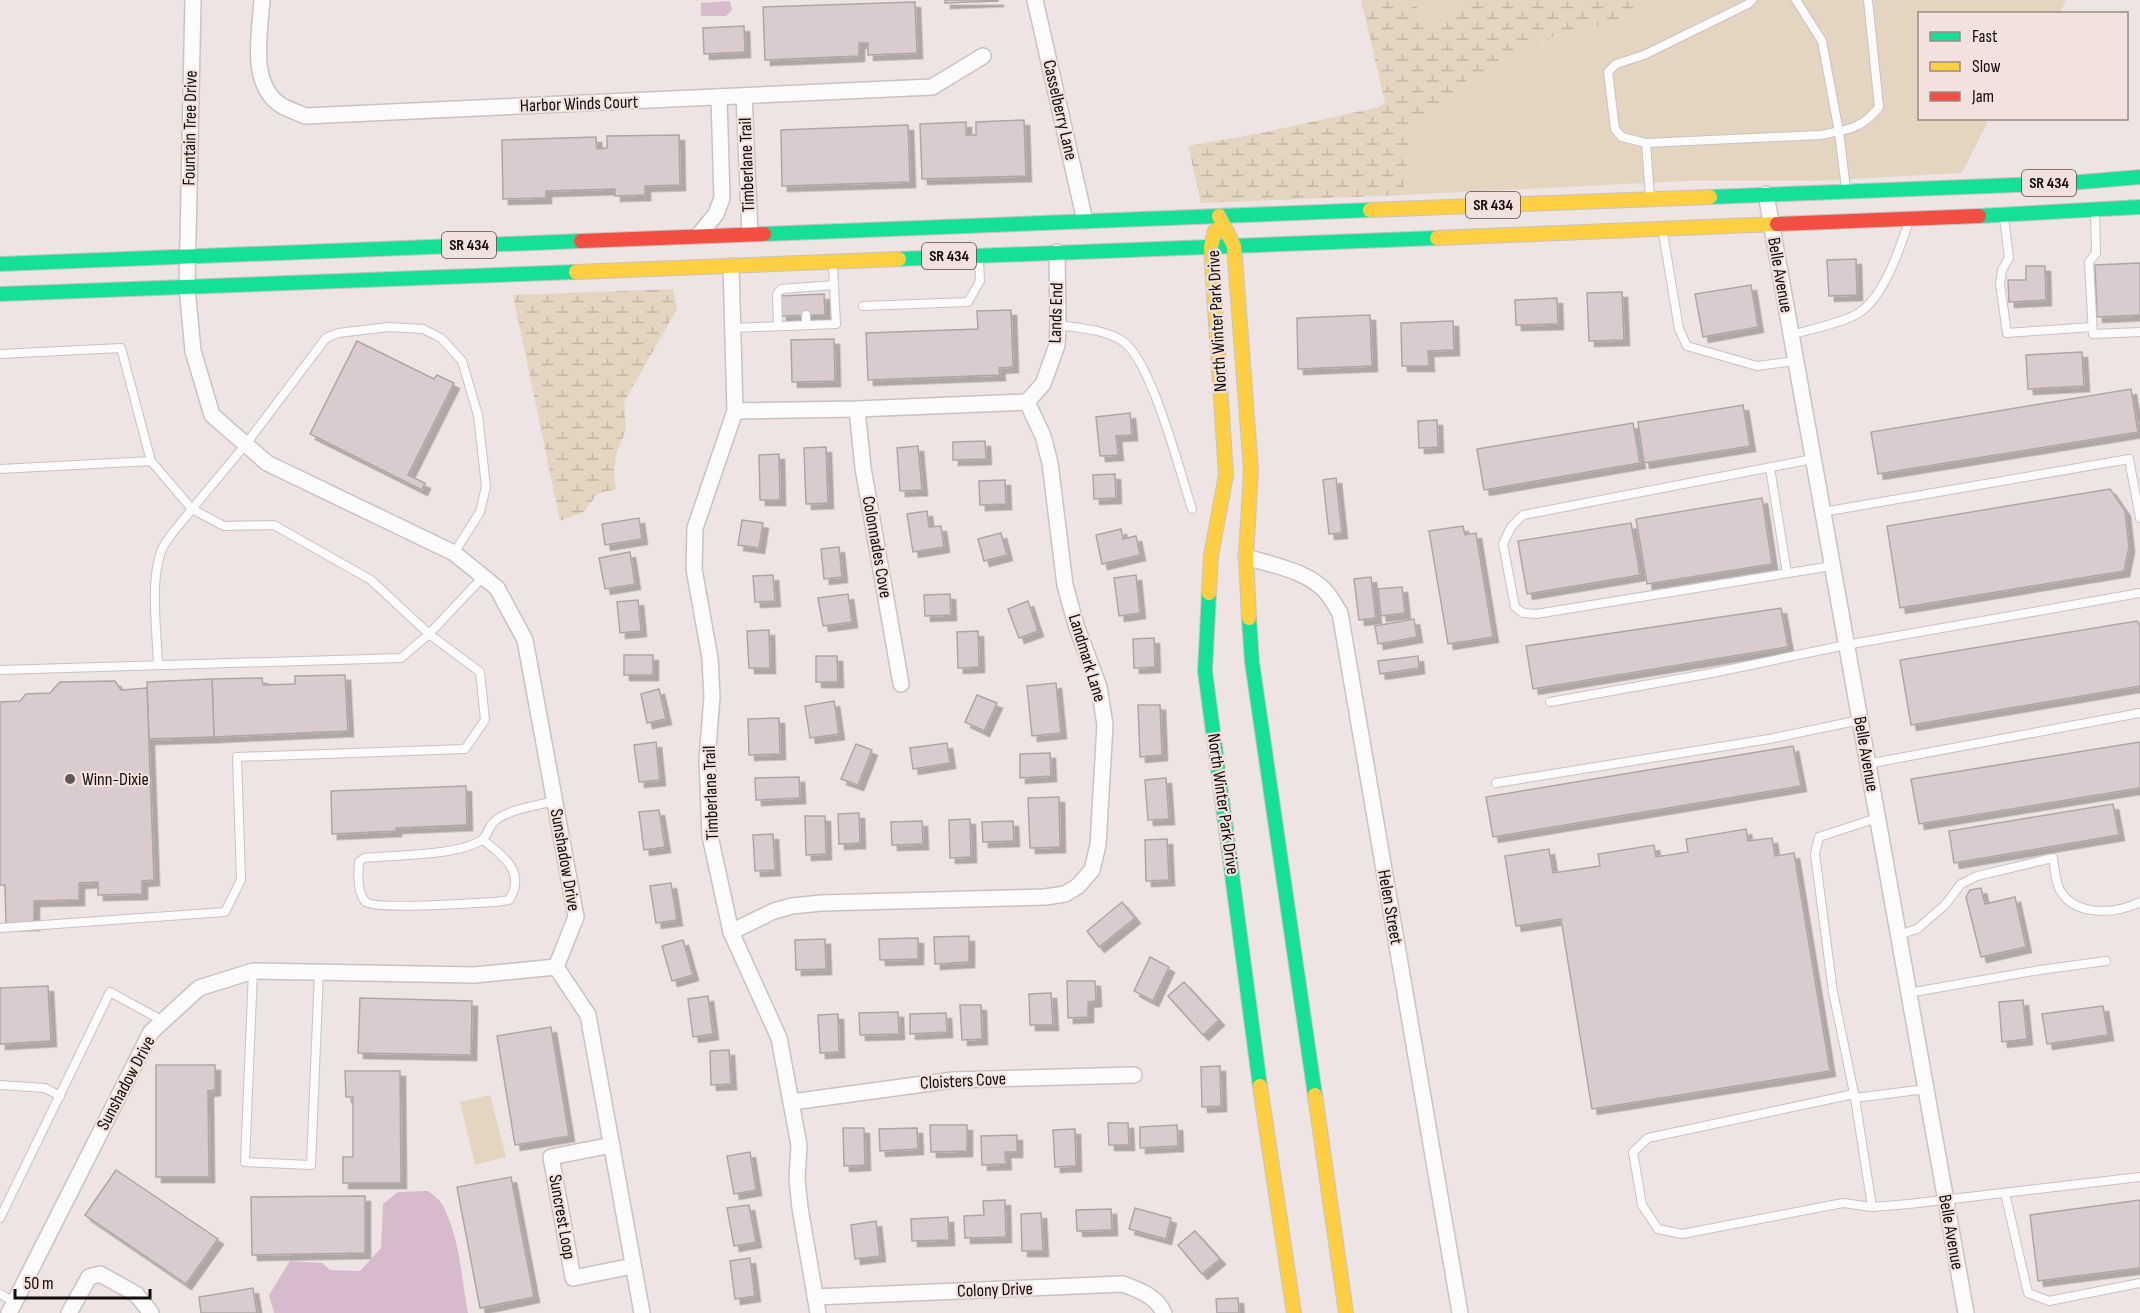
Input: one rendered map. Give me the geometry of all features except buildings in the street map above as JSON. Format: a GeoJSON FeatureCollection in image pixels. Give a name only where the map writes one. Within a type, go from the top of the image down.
{"type":"FeatureCollection","features":[{"type":"Feature","properties":{"kind":"main road","name":"SR 434"},"geometry":{"type":"LineString","coordinates":[[0,264],[1219,216],[1647,208],[1672,198],[2069,183],[2140,177]]}},
{"type":"Feature","properties":{"kind":"main road","name":"SR 434"},"geometry":{"type":"LineString","coordinates":[[0,294],[1910,219],[2140,207]]}},
{"type":"Feature","properties":{"kind":"main road"},"geometry":{"type":"LineString","coordinates":[[1609,231],[1647,208]]}},
{"type":"Feature","properties":{"kind":"main road","name":"North Winter Park Drive"},"geometry":{"type":"LineString","coordinates":[[1219,216],[1234,246],[1251,470],[1246,556],[1252,662],[1346,1313]]}},
{"type":"Feature","properties":{"kind":"main road","name":"North Winter Park Drive"},"geometry":{"type":"LineString","coordinates":[[1219,216],[1211,247],[1226,476],[1211,556],[1205,671],[1268,1143],[1294,1313]]}},
{"type":"Feature","properties":{"kind":"main road"},"geometry":{"type":"LineString","coordinates":[[731,266],[745,249],[792,232]]}},
{"type":"Feature","properties":{"kind":"main road"},"geometry":{"type":"LineString","coordinates":[[688,266],[726,250],[750,233]]}},
{"type":"Feature","properties":{"kind":"street","name":"Fountain Tree Drive"},"geometry":{"type":"LineString","coordinates":[[188,257],[193,0]]}},
{"type":"Feature","properties":{"kind":"street","name":"Harbor Winds Court"},"geometry":{"type":"LineString","coordinates":[[262,0],[259,64],[265,88],[279,104],[305,116],[932,87],[983,56]]}},
{"type":"Feature","properties":{"kind":"street","name":"Casselberry Lane"},"geometry":{"type":"LineString","coordinates":[[1035,0],[1085,221]]}},
{"type":"Feature","properties":{"kind":"street","name":"Timberlane Trail"},"geometry":{"type":"LineString","coordinates":[[744,97],[750,233]]}},
{"type":"Feature","properties":{"kind":"street","name":"Timberlane Trail"},"geometry":{"type":"LineString","coordinates":[[698,236],[716,214],[722,198],[719,98]]}},
{"type":"Feature","properties":{"kind":"street"},"geometry":{"type":"LineString","coordinates":[[721,158],[747,157]]}},
{"type":"Feature","properties":{"kind":"street","name":"Belle Avenue"},"geometry":{"type":"LineString","coordinates":[[1766,194],[1966,1313]]}},
{"type":"Feature","properties":{"kind":"street","name":"Lands End"},"geometry":{"type":"LineString","coordinates":[[1027,402],[1043,384],[1057,345],[1059,325],[1057,252]]}},
{"type":"Feature","properties":{"kind":"street","name":"Sunshadow Drive"},"geometry":{"type":"LineString","coordinates":[[12,1307],[151,1032],[199,988],[253,971],[474,975],[556,967],[576,917],[525,640],[497,588],[454,553],[267,463],[212,415],[193,351],[187,287],[188,257]]}},
{"type":"Feature","properties":{"kind":"street","name":"Timberlane Trail"},"geometry":{"type":"LineString","coordinates":[[731,266],[735,411],[694,528],[694,569],[711,667],[712,697],[707,759],[710,836],[730,932],[779,1038],[799,1145],[797,1179],[800,1208],[818,1313]]}},
{"type":"Feature","properties":{"kind":"street"},"geometry":{"type":"LineString","coordinates":[[735,411],[1027,402]]}},
{"type":"Feature","properties":{"kind":"street","name":"Landmark Lane"},"geometry":{"type":"LineString","coordinates":[[730,932],[774,911],[792,906],[821,903],[1045,897],[1065,894],[1078,886],[1092,870],[1098,845],[1105,724],[1099,687],[1076,625],[1065,585],[1050,463],[1043,436],[1027,402]]}},
{"type":"Feature","properties":{"kind":"street","name":"Colonnades Cove"},"geometry":{"type":"LineString","coordinates":[[857,409],[863,468],[901,684]]}},
{"type":"Feature","properties":{"kind":"street","name":"Helen Street"},"geometry":{"type":"LineString","coordinates":[[1246,556],[1286,569],[1315,582],[1328,593],[1340,613],[1460,1313]]}},
{"type":"Feature","properties":{"kind":"street"},"geometry":{"type":"LineString","coordinates":[[556,967],[588,1015],[642,1313]]}},
{"type":"Feature","properties":{"kind":"street","name":"Cloisters Cove"},"geometry":{"type":"LineString","coordinates":[[792,1102],[953,1080],[1134,1075]]}},
{"type":"Feature","properties":{"kind":"street","name":"Suncrest Loop"},"geometry":{"type":"LineString","coordinates":[[612,1145],[551,1157],[573,1278],[633,1266]]}},
{"type":"Feature","properties":{"kind":"street"},"geometry":{"type":"LineString","coordinates":[[69,1313],[88,1277],[100,1274],[136,1294],[151,1313]]}},
{"type":"Feature","properties":{"kind":"street","name":"Colony Drive"},"geometry":{"type":"LineString","coordinates":[[815,1297],[1123,1284],[1146,1293],[1164,1313]]}},
{"type":"Feature","properties":{"kind":"lane"},"geometry":{"type":"LineString","coordinates":[[1752,0],[1644,55],[1616,64],[1608,72],[1615,129],[1622,137],[1646,143],[1820,135],[1847,130],[1868,120],[1879,107],[1868,0]]}},
{"type":"Feature","properties":{"kind":"lane"},"geometry":{"type":"LineString","coordinates":[[1796,0],[1822,41],[1839,132],[1846,191]]}},
{"type":"Feature","properties":{"kind":"lane"},"geometry":{"type":"LineString","coordinates":[[1646,143],[1647,208]]}},
{"type":"Feature","properties":{"kind":"lane"},"geometry":{"type":"LineString","coordinates":[[2095,211],[2096,253],[2089,262],[2093,334],[2140,332]]}},
{"type":"Feature","properties":{"kind":"lane"},"geometry":{"type":"LineString","coordinates":[[2004,215],[2009,258],[2002,270],[2001,284],[2007,333],[2092,327]]}},
{"type":"Feature","properties":{"kind":"lane"},"geometry":{"type":"LineString","coordinates":[[1791,335],[1856,315],[1871,303],[1899,250],[1910,219]]}},
{"type":"Feature","properties":{"kind":"lane"},"geometry":{"type":"LineString","coordinates":[[1662,228],[1679,329],[1687,346],[1757,366],[1795,362]]}},
{"type":"Feature","properties":{"kind":"lane"},"geometry":{"type":"LineString","coordinates":[[863,306],[968,302],[980,281],[979,255]]}},
{"type":"Feature","properties":{"kind":"lane"},"geometry":{"type":"LineString","coordinates":[[733,327],[836,324],[833,261]]}},
{"type":"Feature","properties":{"kind":"lane"},"geometry":{"type":"LineString","coordinates":[[778,326],[777,294],[781,289],[806,291],[834,285]]}},
{"type":"Feature","properties":{"kind":"lane"},"geometry":{"type":"LineString","coordinates":[[806,315],[806,325]]}},
{"type":"Feature","properties":{"kind":"lane"},"geometry":{"type":"LineString","coordinates":[[1059,325],[1103,332],[1123,341],[1139,359],[1151,382],[1192,509]]}},
{"type":"Feature","properties":{"kind":"lane"},"geometry":{"type":"LineString","coordinates":[[158,665],[155,573],[163,548],[171,534],[246,444],[326,338],[338,333],[389,327],[423,329],[441,338],[462,361],[478,415],[486,487],[480,512],[454,553]]}},
{"type":"Feature","properties":{"kind":"lane"},"geometry":{"type":"LineString","coordinates":[[0,354],[121,348],[151,461],[192,509],[224,526],[274,525],[371,580],[429,634],[480,672],[484,720],[465,749],[237,757],[241,880],[225,912],[0,928]]}},
{"type":"Feature","properties":{"kind":"lane"},"geometry":{"type":"LineString","coordinates":[[1813,459],[1523,515],[1511,527],[1503,544],[1515,607],[1523,612],[1536,614],[1832,566]]}},
{"type":"Feature","properties":{"kind":"lane"},"geometry":{"type":"LineString","coordinates":[[1822,512],[2129,459],[2140,518]]}},
{"type":"Feature","properties":{"kind":"lane"},"geometry":{"type":"LineString","coordinates":[[0,469],[151,461]]}},
{"type":"Feature","properties":{"kind":"lane"},"geometry":{"type":"LineString","coordinates":[[1770,468],[1787,573]]}},
{"type":"Feature","properties":{"kind":"lane"},"geometry":{"type":"LineString","coordinates":[[0,670],[402,658],[429,634],[482,578]]}},
{"type":"Feature","properties":{"kind":"lane"},"geometry":{"type":"LineString","coordinates":[[1550,702],[1712,673],[1846,645],[2140,593]]}},
{"type":"Feature","properties":{"kind":"lane"},"geometry":{"type":"LineString","coordinates":[[1867,764],[2140,713]]}},
{"type":"Feature","properties":{"kind":"lane"},"geometry":{"type":"LineString","coordinates":[[1496,783],[1769,738],[1860,720]]}},
{"type":"Feature","properties":{"kind":"lane"},"geometry":{"type":"LineString","coordinates":[[483,840],[508,861],[513,869],[514,892],[509,900],[390,906],[370,905],[363,900],[358,871],[360,862],[364,858],[447,850],[471,845],[483,840],[494,821],[510,813],[555,801]]}},
{"type":"Feature","properties":{"kind":"lane"},"geometry":{"type":"LineString","coordinates":[[1872,1207],[1855,1096],[1833,992],[1815,854],[1819,837],[1877,818]]}},
{"type":"Feature","properties":{"kind":"lane"},"geometry":{"type":"LineString","coordinates":[[1898,934],[1917,929],[1945,905],[1961,884],[1977,876],[2053,858],[2059,889],[2070,903],[2096,911],[2128,908],[2140,902]]}},
{"type":"Feature","properties":{"kind":"lane"},"geometry":{"type":"LineString","coordinates":[[1908,993],[2106,961]]}},
{"type":"Feature","properties":{"kind":"lane"},"geometry":{"type":"LineString","coordinates":[[253,971],[245,1162],[310,1165],[320,972]]}},
{"type":"Feature","properties":{"kind":"lane"},"geometry":{"type":"LineString","coordinates":[[0,1218],[2,1206],[110,992],[163,1022]]}},
{"type":"Feature","properties":{"kind":"lane"},"geometry":{"type":"LineString","coordinates":[[0,1085],[45,1088],[60,1095]]}},
{"type":"Feature","properties":{"kind":"lane"},"geometry":{"type":"LineString","coordinates":[[1926,1089],[1855,1096],[1648,1138],[1633,1152],[1642,1204],[1658,1228],[1682,1234],[1843,1203],[1872,1207],[2140,1177]]}},
{"type":"Feature","properties":{"kind":"lane"},"geometry":{"type":"LineString","coordinates":[[2005,1193],[2028,1293],[2049,1301],[2140,1283]]}},
{"type":"Feature","properties":{"kind":"lane"},"geometry":{"type":"LineString","coordinates":[[0,1293],[12,1307]]}},
{"type":"Feature","properties":{"kind":"green space"},"geometry":{"type":"Polygon","coordinates":[[[1361,0],[1415,0],[1422,25],[1437,25],[1471,0],[1646,0],[1635,17],[1556,35],[1466,81],[1411,132],[1403,195],[1201,203],[1188,146],[1261,133],[1379,107],[1385,102],[1361,0]]]}},
{"type":"Feature","properties":{"kind":"green space"},"geometry":{"type":"Polygon","coordinates":[[[1415,0],[1471,0],[1437,25],[1422,25],[1415,0]]]}},
{"type":"Feature","properties":{"kind":"green space"},"geometry":{"type":"Polygon","coordinates":[[[1646,0],[2066,0],[2060,12],[1918,12],[1918,120],[1988,120],[1962,173],[1814,181],[1685,181],[1403,195],[1411,132],[1466,81],[1556,35],[1635,17],[1646,0]]]}},
{"type":"Feature","properties":{"kind":"green space"},"geometry":{"type":"Polygon","coordinates":[[[673,289],[677,309],[624,402],[626,430],[616,454],[614,473],[616,489],[597,494],[584,512],[560,521],[513,295],[673,289]]]}},
{"type":"Feature","properties":{"kind":"green space"},"geometry":{"type":"Polygon","coordinates":[[[490,1095],[506,1157],[475,1165],[460,1102],[490,1095]]]}},
{"type":"Feature","properties":{"kind":"shaded area"},"geometry":{"type":"Polygon","coordinates":[[[730,1],[732,10],[726,16],[701,16],[701,3],[730,1]]]}},
{"type":"Feature","properties":{"kind":"shaded area"},"geometry":{"type":"Polygon","coordinates":[[[428,1191],[442,1204],[453,1230],[468,1313],[274,1313],[269,1295],[290,1261],[322,1263],[330,1270],[360,1271],[381,1248],[383,1204],[398,1192],[428,1191]]]}},
{"type":"Feature","properties":{"kind":"traffic: fast"},"geometry":{"type":"LineString","coordinates":[[1710,197],[2069,183],[2140,177]]}},
{"type":"Feature","properties":{"kind":"traffic: fast"},"geometry":{"type":"LineString","coordinates":[[1979,216],[2140,207]]}},
{"type":"Feature","properties":{"kind":"traffic: fast"},"geometry":{"type":"LineString","coordinates":[[764,234],[1370,210]]}},
{"type":"Feature","properties":{"kind":"traffic: fast"},"geometry":{"type":"LineString","coordinates":[[899,259],[1437,238]]}},
{"type":"Feature","properties":{"kind":"traffic: fast"},"geometry":{"type":"LineString","coordinates":[[0,264],[581,241]]}},
{"type":"Feature","properties":{"kind":"traffic: fast"},"geometry":{"type":"LineString","coordinates":[[0,294],[576,272]]}},
{"type":"Feature","properties":{"kind":"traffic: fast"},"geometry":{"type":"LineString","coordinates":[[1209,593],[1205,671],[1260,1086]]}},
{"type":"Feature","properties":{"kind":"traffic: fast"},"geometry":{"type":"LineString","coordinates":[[1249,618],[1252,662],[1315,1095]]}},
{"type":"Feature","properties":{"kind":"traffic: slow"},"geometry":{"type":"LineString","coordinates":[[1370,210],[1710,197]]}},
{"type":"Feature","properties":{"kind":"traffic: slow"},"geometry":{"type":"LineString","coordinates":[[1219,216],[1234,246],[1251,470],[1246,557],[1249,618]]}},
{"type":"Feature","properties":{"kind":"traffic: slow"},"geometry":{"type":"LineString","coordinates":[[1437,238],[1777,224]]}},
{"type":"Feature","properties":{"kind":"traffic: slow"},"geometry":{"type":"LineString","coordinates":[[1209,593],[1211,556],[1226,475],[1211,247],[1215,231]]}},
{"type":"Feature","properties":{"kind":"traffic: slow"},"geometry":{"type":"LineString","coordinates":[[576,272],[899,259]]}},
{"type":"Feature","properties":{"kind":"traffic: slow"},"geometry":{"type":"LineString","coordinates":[[1260,1086],[1294,1313]]}},
{"type":"Feature","properties":{"kind":"traffic: slow"},"geometry":{"type":"LineString","coordinates":[[1315,1095],[1346,1313]]}},
{"type":"Feature","properties":{"kind":"traffic: jam"},"geometry":{"type":"LineString","coordinates":[[1777,224],[1979,216]]}},
{"type":"Feature","properties":{"kind":"traffic: jam"},"geometry":{"type":"LineString","coordinates":[[581,241],[764,234]]}},
{"type":"Feature","properties":{"kind":"place","name":"Winn-Dixie"},"geometry":{"type":"Point","coordinates":[70,779]}}]}
